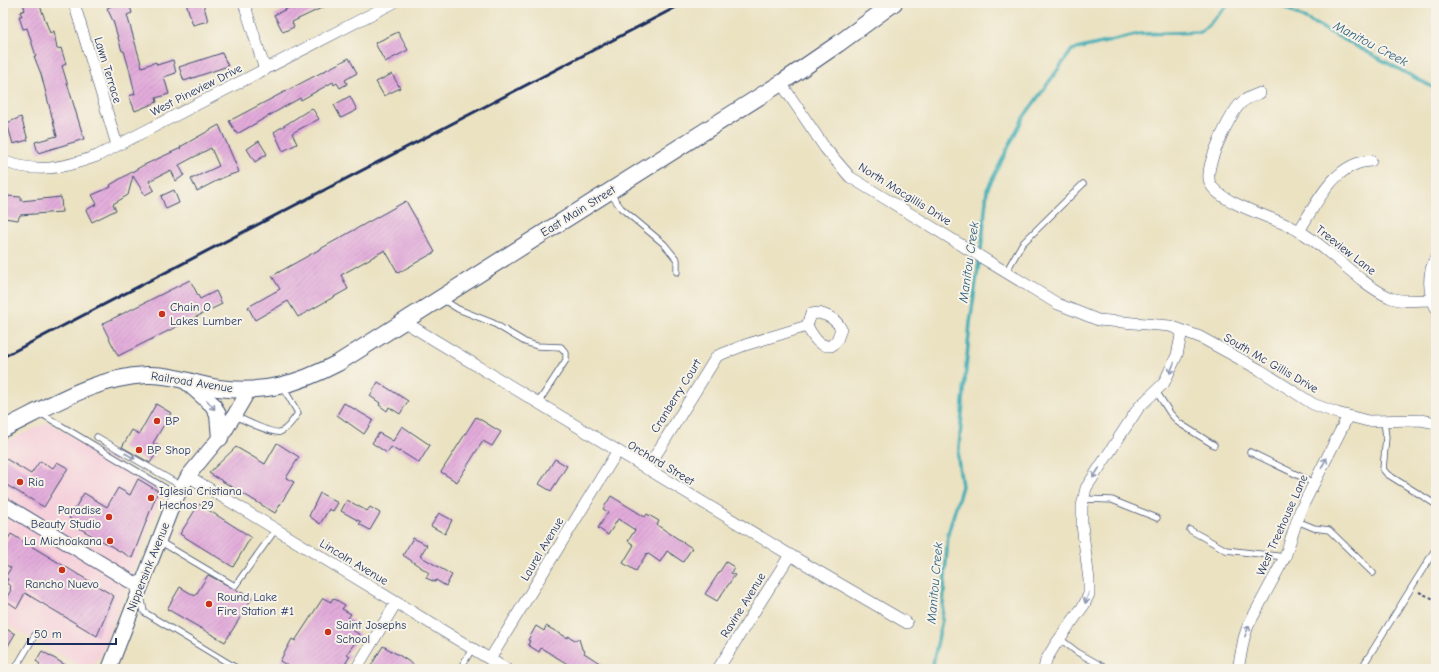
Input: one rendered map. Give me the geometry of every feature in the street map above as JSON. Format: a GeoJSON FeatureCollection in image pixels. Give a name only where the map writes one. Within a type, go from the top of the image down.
{"type":"FeatureCollection","features":[{"type":"Feature","properties":{"kind":"main road","name":"East Main Street"},"geometry":{"type":"LineString","coordinates":[[249,390],[282,386],[318,373],[338,363],[781,83],[894,3]]}},
{"type":"Feature","properties":{"kind":"main road","name":"Railroad Avenue"},"geometry":{"type":"LineString","coordinates":[[3,429],[80,392],[127,377],[163,375],[218,388],[249,390]]}},
{"type":"Feature","properties":{"kind":"main road"},"geometry":{"type":"LineString","coordinates":[[185,380],[213,405],[218,415],[220,438]]}},
{"type":"Feature","properties":{"kind":"street","name":"Lawn Terrace"},"geometry":{"type":"LineString","coordinates":[[74,3],[117,145]]}},
{"type":"Feature","properties":{"kind":"street"},"geometry":{"type":"LineString","coordinates":[[244,3],[265,70]]}},
{"type":"Feature","properties":{"kind":"street","name":"West Pineview Drive"},"geometry":{"type":"LineString","coordinates":[[3,161],[17,167],[48,169],[63,167],[97,156],[393,3]]}},
{"type":"Feature","properties":{"kind":"street","name":"North Macgillis Drive"},"geometry":{"type":"LineString","coordinates":[[781,83],[825,148],[850,177],[1058,304],[1098,320],[1170,326],[1182,331]]}},
{"type":"Feature","properties":{"kind":"street","name":"Treeview Lane"},"geometry":{"type":"LineString","coordinates":[[1260,93],[1250,96],[1241,103],[1232,116],[1217,147],[1209,174],[1209,182],[1215,190],[1239,204],[1299,230],[1378,291],[1391,298],[1434,304]]}},
{"type":"Feature","properties":{"kind":"street"},"geometry":{"type":"LineString","coordinates":[[1299,230],[1318,200],[1341,172],[1359,161],[1370,161]]}},
{"type":"Feature","properties":{"kind":"street"},"geometry":{"type":"LineString","coordinates":[[1434,304],[1429,280],[1436,258]]}},
{"type":"Feature","properties":{"kind":"street","name":"Orchard Street"},"geometry":{"type":"LineString","coordinates":[[403,322],[617,452],[907,623]]}},
{"type":"Feature","properties":{"kind":"street","name":"Cranberry Court"},"geometry":{"type":"LineString","coordinates":[[647,469],[717,356],[745,345],[807,326]]}},
{"type":"Feature","properties":{"kind":"street"},"geometry":{"type":"LineString","coordinates":[[1044,669],[1046,660],[1084,605],[1089,594],[1089,580],[1082,525],[1086,488],[1139,407],[1164,383],[1177,356],[1182,331]]}},
{"type":"Feature","properties":{"kind":"street","name":"South Mc Gillis Drive"},"geometry":{"type":"LineString","coordinates":[[1182,331],[1200,337],[1260,370],[1313,404],[1368,421],[1421,420],[1436,423]]}},
{"type":"Feature","properties":{"kind":"street","name":"Nippersink Avenue"},"geometry":{"type":"LineString","coordinates":[[109,669],[158,541],[183,486],[220,438],[249,390]]}},
{"type":"Feature","properties":{"kind":"street","name":"West Treehouse Lane"},"geometry":{"type":"LineString","coordinates":[[1238,669],[1248,626],[1285,557],[1297,521],[1314,483],[1348,416]]}},
{"type":"Feature","properties":{"kind":"street","name":"Laurel Avenue"},"geometry":{"type":"LineString","coordinates":[[490,659],[617,452]]}},
{"type":"Feature","properties":{"kind":"street","name":"Lincoln Avenue"},"geometry":{"type":"LineString","coordinates":[[183,486],[276,529],[506,669]]}},
{"type":"Feature","properties":{"kind":"street"},"geometry":{"type":"LineString","coordinates":[[5,509],[140,587]]}},
{"type":"Feature","properties":{"kind":"street","name":"Ravine Avenue"},"geometry":{"type":"LineString","coordinates":[[718,669],[790,555]]}},
{"type":"Feature","properties":{"kind":"street"},"geometry":{"type":"LineString","coordinates":[[356,669],[396,603]]}},
{"type":"Feature","properties":{"kind":"lane"},"geometry":{"type":"LineString","coordinates":[[1006,272],[1022,244],[1083,184]]}},
{"type":"Feature","properties":{"kind":"lane"},"geometry":{"type":"LineString","coordinates":[[609,191],[621,208],[664,244],[677,260],[677,272]]}},
{"type":"Feature","properties":{"kind":"lane"},"geometry":{"type":"LineString","coordinates":[[440,298],[458,309],[493,323],[525,342],[537,346],[561,346],[566,353],[566,360],[538,403]]}},
{"type":"Feature","properties":{"kind":"lane"},"geometry":{"type":"LineString","coordinates":[[234,416],[272,432],[280,432],[288,426],[298,413],[282,386]]}},
{"type":"Feature","properties":{"kind":"lane"},"geometry":{"type":"LineString","coordinates":[[1156,391],[1170,413],[1179,423],[1214,445]]}},
{"type":"Feature","properties":{"kind":"lane"},"geometry":{"type":"LineString","coordinates":[[38,412],[183,486]]}},
{"type":"Feature","properties":{"kind":"lane"},"geometry":{"type":"LineString","coordinates":[[1384,420],[1386,437],[1383,469],[1387,474],[1435,504]]}},
{"type":"Feature","properties":{"kind":"lane"},"geometry":{"type":"LineString","coordinates":[[97,437],[183,486]]}},
{"type":"Feature","properties":{"kind":"lane"},"geometry":{"type":"LineString","coordinates":[[1250,452],[1314,483]]}},
{"type":"Feature","properties":{"kind":"lane"},"geometry":{"type":"LineString","coordinates":[[1084,499],[1112,500],[1157,518]]}},
{"type":"Feature","properties":{"kind":"lane"},"geometry":{"type":"LineString","coordinates":[[1297,521],[1314,528],[1326,528],[1329,530],[1373,573]]}},
{"type":"Feature","properties":{"kind":"lane"},"geometry":{"type":"LineString","coordinates":[[158,541],[235,586],[276,529]]}},
{"type":"Feature","properties":{"kind":"lane"},"geometry":{"type":"LineString","coordinates":[[1190,530],[1226,550],[1285,557]]}},
{"type":"Feature","properties":{"kind":"lane"},"geometry":{"type":"LineString","coordinates":[[1361,669],[1436,548]]}},
{"type":"Feature","properties":{"kind":"lane"},"geometry":{"type":"LineString","coordinates":[[140,587],[144,612],[238,669]]}},
{"type":"Feature","properties":{"kind":"lane"},"geometry":{"type":"LineString","coordinates":[[15,669],[35,635]]}},
{"type":"Feature","properties":{"kind":"lane"},"geometry":{"type":"LineString","coordinates":[[1060,638],[1077,652],[1107,669]]}},
{"type":"Feature","properties":{"kind":"lane"},"geometry":{"type":"LineString","coordinates":[[460,669],[472,648]]}},
{"type":"Feature","properties":{"kind":"path"},"geometry":{"type":"LineString","coordinates":[[1410,588],[1436,600]]}},
{"type":"Feature","properties":{"kind":"shaded area"},"geometry":{"type":"Polygon","coordinates":[[[48,422],[164,490],[100,657],[87,669],[84,669],[3,622],[3,443],[48,422]]]}},
{"type":"Feature","properties":{"kind":"building"},"geometry":{"type":"Polygon","coordinates":[[[23,3],[39,3],[50,33],[54,31],[57,49],[61,48],[66,64],[62,66],[84,139],[38,153],[35,142],[57,136],[41,74],[34,56],[36,56],[27,28],[23,29],[19,16],[22,16],[20,12],[25,10],[23,3]]]}},
{"type":"Feature","properties":{"kind":"building"},"geometry":{"type":"Polygon","coordinates":[[[119,3],[129,3],[132,13],[127,15],[142,67],[156,62],[157,65],[173,60],[176,73],[164,77],[169,94],[156,98],[157,102],[135,111],[129,96],[135,94],[130,72],[124,51],[122,51],[113,21],[107,8],[119,3]]]}},
{"type":"Feature","properties":{"kind":"building"},"geometry":{"type":"Polygon","coordinates":[[[186,3],[203,3],[208,21],[193,25],[186,3]]]}},
{"type":"Feature","properties":{"kind":"building"},"geometry":{"type":"Polygon","coordinates":[[[299,3],[332,3],[292,22],[294,27],[283,32],[274,15],[299,3]]]}},
{"type":"Feature","properties":{"kind":"building"},"geometry":{"type":"Polygon","coordinates":[[[398,32],[408,50],[385,62],[375,43],[398,32]]]}},
{"type":"Feature","properties":{"kind":"building"},"geometry":{"type":"Polygon","coordinates":[[[222,53],[228,66],[184,81],[179,67],[222,53]]]}},
{"type":"Feature","properties":{"kind":"building"},"geometry":{"type":"Polygon","coordinates":[[[349,58],[357,73],[345,80],[347,84],[340,88],[337,83],[334,85],[333,82],[301,100],[300,98],[237,134],[229,121],[349,58]]]}},
{"type":"Feature","properties":{"kind":"building"},"geometry":{"type":"Polygon","coordinates":[[[392,74],[400,88],[384,96],[376,82],[392,74]]]}},
{"type":"Feature","properties":{"kind":"building"},"geometry":{"type":"Polygon","coordinates":[[[350,96],[357,110],[341,118],[334,105],[350,96]]]}},
{"type":"Feature","properties":{"kind":"building"},"geometry":{"type":"Polygon","coordinates":[[[312,108],[319,119],[292,133],[297,144],[283,151],[274,132],[312,108]]]}},
{"type":"Feature","properties":{"kind":"building"},"geometry":{"type":"Polygon","coordinates":[[[21,117],[28,140],[13,144],[7,123],[21,117]]]}},
{"type":"Feature","properties":{"kind":"building"},"geometry":{"type":"Polygon","coordinates":[[[219,125],[239,172],[224,177],[197,191],[191,179],[219,166],[211,148],[179,165],[184,175],[176,181],[171,170],[149,181],[154,190],[145,195],[133,176],[128,195],[113,204],[116,210],[92,222],[86,210],[97,204],[92,195],[111,187],[110,185],[142,166],[181,148],[180,147],[219,125]]]}},
{"type":"Feature","properties":{"kind":"building"},"geometry":{"type":"Polygon","coordinates":[[[259,141],[267,154],[255,162],[247,149],[259,141]]]}},
{"type":"Feature","properties":{"kind":"building"},"geometry":{"type":"Polygon","coordinates":[[[174,190],[179,203],[166,209],[161,196],[174,190]]]}},
{"type":"Feature","properties":{"kind":"building"},"geometry":{"type":"Polygon","coordinates":[[[7,196],[21,197],[21,201],[61,197],[62,212],[20,215],[18,220],[4,218],[7,196]]]}},
{"type":"Feature","properties":{"kind":"building"},"geometry":{"type":"Polygon","coordinates":[[[406,201],[435,252],[398,273],[385,250],[341,275],[348,289],[298,317],[288,301],[255,320],[248,307],[280,289],[272,276],[406,201]]]}},
{"type":"Feature","properties":{"kind":"building","name":"Chain O Lakes Lumber"},"geometry":{"type":"Polygon","coordinates":[[[190,280],[200,299],[216,291],[222,304],[118,356],[102,324],[190,280]]]}},
{"type":"Feature","properties":{"kind":"building"},"geometry":{"type":"Polygon","coordinates":[[[378,382],[408,401],[400,414],[389,407],[387,411],[379,405],[380,403],[370,396],[378,382]]]}},
{"type":"Feature","properties":{"kind":"building"},"geometry":{"type":"Polygon","coordinates":[[[344,403],[373,420],[364,434],[337,415],[344,403]]]}},
{"type":"Feature","properties":{"kind":"building"},"geometry":{"type":"Polygon","coordinates":[[[156,404],[171,413],[153,443],[160,447],[150,463],[122,447],[132,430],[139,434],[156,404]]]}},
{"type":"Feature","properties":{"kind":"building"},"geometry":{"type":"Polygon","coordinates":[[[476,417],[501,432],[492,446],[483,441],[457,482],[441,472],[476,417]]]}},
{"type":"Feature","properties":{"kind":"building"},"geometry":{"type":"Polygon","coordinates":[[[402,426],[430,445],[419,463],[391,447],[387,453],[372,443],[379,433],[393,441],[402,426]]]}},
{"type":"Feature","properties":{"kind":"building"},"geometry":{"type":"Polygon","coordinates":[[[277,443],[299,457],[286,478],[294,482],[275,513],[209,473],[236,447],[265,464],[277,443]]]}},
{"type":"Feature","properties":{"kind":"building"},"geometry":{"type":"Polygon","coordinates":[[[3,457],[31,474],[40,461],[53,468],[57,462],[68,468],[44,507],[3,483],[3,457]]]}},
{"type":"Feature","properties":{"kind":"building"},"geometry":{"type":"Polygon","coordinates":[[[555,459],[567,466],[551,491],[539,484],[555,459]]]}},
{"type":"Feature","properties":{"kind":"building"},"geometry":{"type":"Polygon","coordinates":[[[138,479],[158,491],[132,558],[70,523],[72,520],[69,518],[84,493],[107,507],[118,488],[130,495],[138,479]]]}},
{"type":"Feature","properties":{"kind":"building"},"geometry":{"type":"Polygon","coordinates":[[[320,493],[338,503],[333,511],[329,509],[320,524],[309,516],[320,493]]]}},
{"type":"Feature","properties":{"kind":"building"},"geometry":{"type":"Polygon","coordinates":[[[611,496],[645,517],[647,514],[659,521],[657,525],[692,548],[683,562],[667,551],[660,562],[647,553],[636,571],[623,563],[634,545],[628,541],[635,530],[618,519],[608,535],[598,528],[608,512],[603,509],[611,496]]]}},
{"type":"Feature","properties":{"kind":"building"},"geometry":{"type":"Polygon","coordinates":[[[347,500],[367,511],[370,507],[380,513],[370,530],[359,524],[361,522],[341,511],[347,500]]]}},
{"type":"Feature","properties":{"kind":"building"},"geometry":{"type":"Polygon","coordinates":[[[199,504],[251,537],[233,567],[180,534],[199,504]]]}},
{"type":"Feature","properties":{"kind":"building"},"geometry":{"type":"Polygon","coordinates":[[[439,513],[452,520],[445,534],[431,526],[439,513]]]}},
{"type":"Feature","properties":{"kind":"building"},"geometry":{"type":"Polygon","coordinates":[[[11,534],[114,596],[97,636],[25,593],[17,608],[5,600],[11,590],[11,586],[6,583],[8,579],[5,577],[11,568],[3,563],[3,547],[11,534]]]}},
{"type":"Feature","properties":{"kind":"building"},"geometry":{"type":"Polygon","coordinates":[[[413,538],[427,545],[420,556],[452,575],[446,586],[436,580],[435,582],[426,578],[429,573],[403,555],[413,538]]]}},
{"type":"Feature","properties":{"kind":"building"},"geometry":{"type":"Polygon","coordinates":[[[726,562],[734,567],[731,573],[735,575],[717,601],[705,594],[726,562]]]}},
{"type":"Feature","properties":{"kind":"building","name":"Round Lake Fire Station #1"},"geometry":{"type":"Polygon","coordinates":[[[208,575],[252,598],[225,642],[167,609],[180,587],[195,596],[208,575]]]}},
{"type":"Feature","properties":{"kind":"building","name":"Saint Josephs School"},"geometry":{"type":"Polygon","coordinates":[[[323,598],[331,602],[333,598],[345,605],[342,609],[351,614],[348,618],[355,622],[351,629],[360,635],[347,654],[350,656],[342,669],[293,669],[280,661],[292,639],[295,641],[323,598]]]}},
{"type":"Feature","properties":{"kind":"building"},"geometry":{"type":"Polygon","coordinates":[[[536,626],[544,631],[546,626],[568,638],[568,636],[575,640],[579,639],[582,649],[585,651],[584,653],[609,669],[576,669],[541,648],[539,652],[528,645],[530,641],[528,640],[536,626]]]}},
{"type":"Feature","properties":{"kind":"building"},"geometry":{"type":"Polygon","coordinates":[[[3,627],[15,634],[3,654],[3,627]]]}},
{"type":"Feature","properties":{"kind":"building"},"geometry":{"type":"Polygon","coordinates":[[[383,646],[402,657],[420,669],[369,669],[383,646]]]}},
{"type":"Feature","properties":{"kind":"building"},"geometry":{"type":"Polygon","coordinates":[[[42,651],[72,669],[37,669],[40,664],[36,661],[42,651]]]}},
{"type":"Feature","properties":{"kind":"waterway","name":"Manitou Creek"},"geometry":{"type":"LineString","coordinates":[[932,669],[942,620],[948,534],[962,486],[958,459],[970,323],[982,242],[987,190],[1023,118],[1072,50],[1140,34],[1201,32],[1230,3]]}},
{"type":"Feature","properties":{"kind":"waterway","name":"Manitou Creek"},"geometry":{"type":"LineString","coordinates":[[1276,3],[1436,89]]}},
{"type":"Feature","properties":{"kind":"railway"},"geometry":{"type":"LineString","coordinates":[[3,357],[684,3]]}},
{"type":"Feature","properties":{"kind":"place","name":"Chain O Lakes Lumber"},"geometry":{"type":"Point","coordinates":[162,314]}},
{"type":"Feature","properties":{"kind":"place","name":"BP"},"geometry":{"type":"Point","coordinates":[157,421]}},
{"type":"Feature","properties":{"kind":"place","name":"BP Shop"},"geometry":{"type":"Point","coordinates":[139,450]}},
{"type":"Feature","properties":{"kind":"place","name":"Ria"},"geometry":{"type":"Point","coordinates":[20,482]}},
{"type":"Feature","properties":{"kind":"place","name":"Iglesia Cristiana Hechos 29"},"geometry":{"type":"Point","coordinates":[151,498]}},
{"type":"Feature","properties":{"kind":"place","name":"Paradise Beauty Studio"},"geometry":{"type":"Point","coordinates":[109,517]}},
{"type":"Feature","properties":{"kind":"place","name":"La Michoakana"},"geometry":{"type":"Point","coordinates":[110,541]}},
{"type":"Feature","properties":{"kind":"place","name":"Rancho Nuevo"},"geometry":{"type":"Point","coordinates":[62,570]}},
{"type":"Feature","properties":{"kind":"place","name":"Round Lake Fire Station #1"},"geometry":{"type":"Point","coordinates":[209,604]}},
{"type":"Feature","properties":{"kind":"place","name":"Saint Josephs School"},"geometry":{"type":"Point","coordinates":[328,632]}}]}
